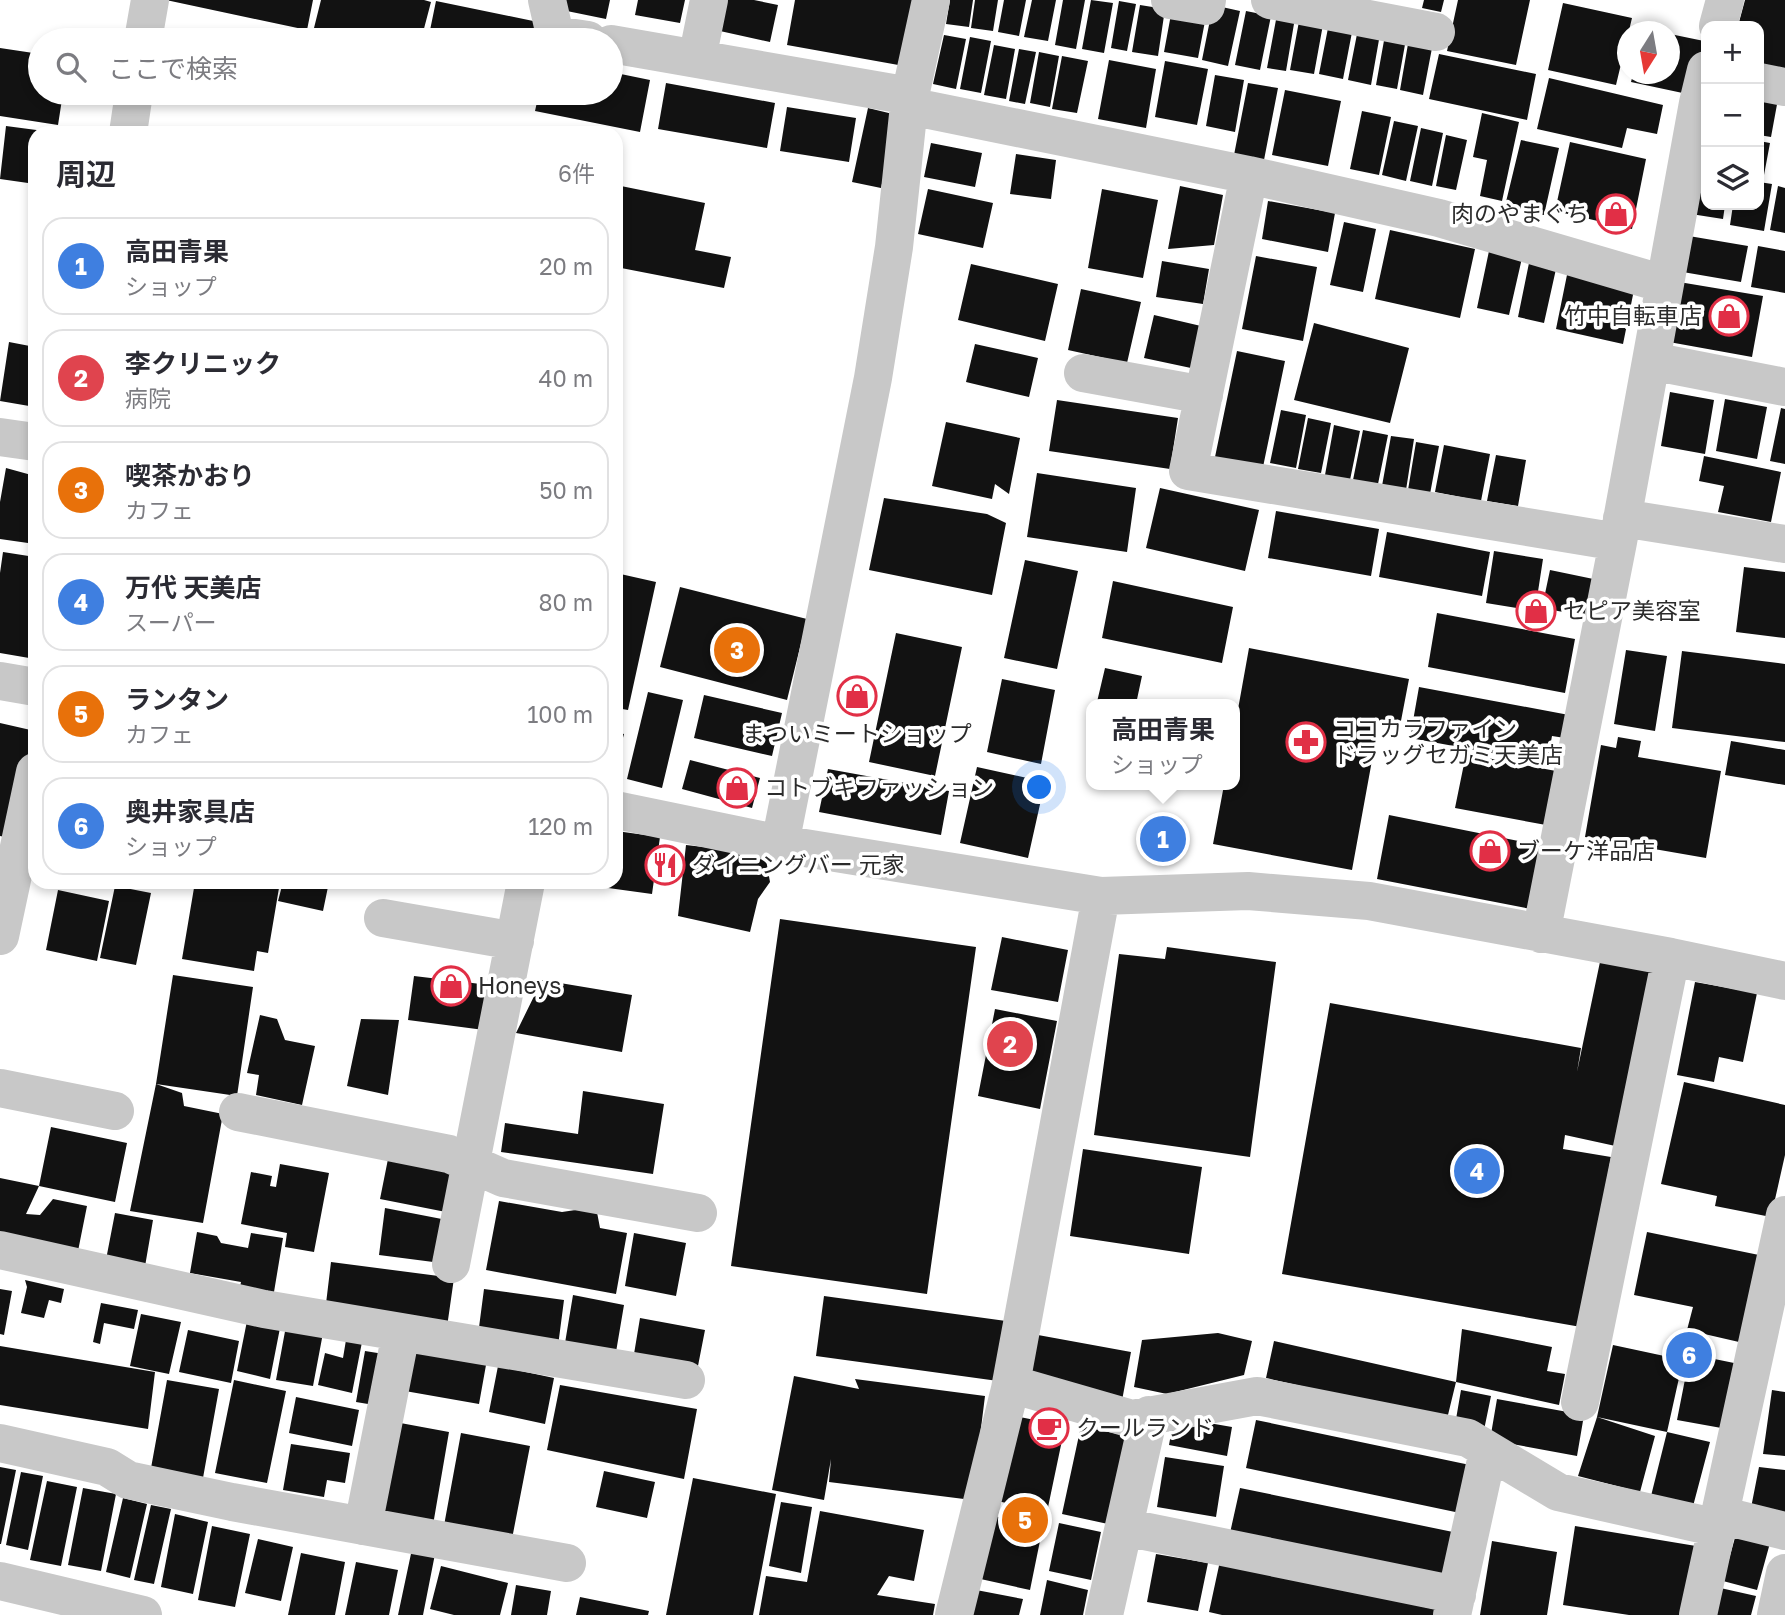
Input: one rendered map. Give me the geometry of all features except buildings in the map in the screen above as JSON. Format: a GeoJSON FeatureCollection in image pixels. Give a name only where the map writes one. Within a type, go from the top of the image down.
{"type":"FeatureCollection","features":[{"type":"Feature","properties":{"kind":"street"},"geometry":{"type":"LineString","coordinates":[[145,28],[150,0]]}},
{"type":"Feature","properties":{"kind":"street"},"geometry":{"type":"LineString","coordinates":[[547,0],[553,28]]}},
{"type":"Feature","properties":{"kind":"street"},"geometry":{"type":"LineString","coordinates":[[697,59],[709,0]]}},
{"type":"Feature","properties":{"kind":"street"},"geometry":{"type":"LineString","coordinates":[[780,845],[873,378],[894,247],[910,101],[931,0]]}},
{"type":"Feature","properties":{"kind":"street"},"geometry":{"type":"LineString","coordinates":[[1170,0],[1206,6],[1207,0]]}},
{"type":"Feature","properties":{"kind":"street"},"geometry":{"type":"LineString","coordinates":[[1270,0],[1436,32]]}},
{"type":"Feature","properties":{"kind":"street"},"geometry":{"type":"LineString","coordinates":[[1719,21],[1725,0]]}},
{"type":"Feature","properties":{"kind":"street"},"geometry":{"type":"LineString","coordinates":[[623,46],[910,101],[1249,174],[1439,218],[1664,284]]}},
{"type":"Feature","properties":{"kind":"street"},"geometry":{"type":"LineString","coordinates":[[1764,83],[1785,87]]}},
{"type":"Feature","properties":{"kind":"street"},"geometry":{"type":"LineString","coordinates":[[1541,934],[1703,84]]}},
{"type":"Feature","properties":{"kind":"street"},"geometry":{"type":"LineString","coordinates":[[129,126],[132,105]]}},
{"type":"Feature","properties":{"kind":"street"},"geometry":{"type":"LineString","coordinates":[[1249,174],[1188,471],[1620,530],[1785,544]]}},
{"type":"Feature","properties":{"kind":"street"},"geometry":{"type":"LineString","coordinates":[[1651,361],[1785,387]]}},
{"type":"Feature","properties":{"kind":"street"},"geometry":{"type":"LineString","coordinates":[[1083,373],[1204,395]]}},
{"type":"Feature","properties":{"kind":"street"},"geometry":{"type":"LineString","coordinates":[[0,437],[28,441]]}},
{"type":"Feature","properties":{"kind":"street"},"geometry":{"type":"LineString","coordinates":[[0,681],[28,686]]}},
{"type":"Feature","properties":{"kind":"street"},"geometry":{"type":"LineString","coordinates":[[0,936],[28,805]]}},
{"type":"Feature","properties":{"kind":"street"},"geometry":{"type":"LineString","coordinates":[[623,811],[780,845],[1101,896],[1248,891],[1369,901],[1785,981]]}},
{"type":"Feature","properties":{"kind":"street"},"geometry":{"type":"LineString","coordinates":[[451,1264],[525,889]]}},
{"type":"Feature","properties":{"kind":"street"},"geometry":{"type":"LineString","coordinates":[[954,1615],[1010,1389],[1101,896]]}},
{"type":"Feature","properties":{"kind":"street"},"geometry":{"type":"LineString","coordinates":[[383,918],[515,941]]}},
{"type":"Feature","properties":{"kind":"street"},"geometry":{"type":"LineString","coordinates":[[1580,1402],[1671,957]]}},
{"type":"Feature","properties":{"kind":"street"},"geometry":{"type":"LineString","coordinates":[[0,1088],[116,1111]]}},
{"type":"Feature","properties":{"kind":"street"},"geometry":{"type":"LineString","coordinates":[[238,1112],[449,1154],[503,1178],[698,1213]]}},
{"type":"Feature","properties":{"kind":"street"},"geometry":{"type":"LineString","coordinates":[[1698,1615],[1719,1521],[1771,1356],[1785,1215]]}},
{"type":"Feature","properties":{"kind":"street"},"geometry":{"type":"LineString","coordinates":[[0,1250],[264,1309],[686,1380]]}},
{"type":"Feature","properties":{"kind":"street"},"geometry":{"type":"LineString","coordinates":[[363,1526],[401,1333]]}},
{"type":"Feature","properties":{"kind":"street"},"geometry":{"type":"LineString","coordinates":[[1010,1389],[1028,1389],[1132,1419],[1257,1396],[1468,1438],[1558,1492],[1785,1531]]}},
{"type":"Feature","properties":{"kind":"street"},"geometry":{"type":"LineString","coordinates":[[1104,1615],[1149,1415]]}},
{"type":"Feature","properties":{"kind":"street"},"geometry":{"type":"LineString","coordinates":[[0,1443],[107,1467],[128,1480],[567,1563]]}},
{"type":"Feature","properties":{"kind":"street"},"geometry":{"type":"LineString","coordinates":[[1124,1527],[1454,1605],[1488,1451]]}},
{"type":"Feature","properties":{"kind":"street"},"geometry":{"type":"LineString","coordinates":[[1776,1615],[1785,1573]]}},
{"type":"Feature","properties":{"kind":"street"},"geometry":{"type":"LineString","coordinates":[[0,1581],[143,1615]]}},
{"type":"Feature","properties":{"kind":"place","name":"肉のやまぐち"},"geometry":{"type":"Point","coordinates":[1616,214]}},
{"type":"Feature","properties":{"kind":"place","name":"竹中自転車店"},"geometry":{"type":"Point","coordinates":[1729,316]}},
{"type":"Feature","properties":{"kind":"place","name":"セピア美容室"},"geometry":{"type":"Point","coordinates":[1536,611]}},
{"type":"Feature","properties":{"kind":"place","name":"喫茶かおり"},"geometry":{"type":"Point","coordinates":[737,650]}},
{"type":"Feature","properties":{"kind":"place","name":"まついミートショップ"},"geometry":{"type":"Point","coordinates":[857,696]}},
{"type":"Feature","properties":{"kind":"place","name":"ココカラファイン ドラッグセガミ天美店"},"geometry":{"type":"Point","coordinates":[1306,742]}},
{"type":"Feature","properties":{"kind":"place","name":"コトブキファッション"},"geometry":{"type":"Point","coordinates":[737,788]}},
{"type":"Feature","properties":{"kind":"place","name":"高田青果"},"geometry":{"type":"Point","coordinates":[1163,839]}},
{"type":"Feature","properties":{"kind":"place","name":"ブーケ洋品店"},"geometry":{"type":"Point","coordinates":[1490,851]}},
{"type":"Feature","properties":{"kind":"place","name":"ダイニングバー 元家"},"geometry":{"type":"Point","coordinates":[665,865]}},
{"type":"Feature","properties":{"kind":"place","name":"Honeys"},"geometry":{"type":"Point","coordinates":[451,986]}},
{"type":"Feature","properties":{"kind":"place","name":"李クリニック"},"geometry":{"type":"Point","coordinates":[1010,1044]}},
{"type":"Feature","properties":{"kind":"place","name":"万代 天美店"},"geometry":{"type":"Point","coordinates":[1477,1171]}},
{"type":"Feature","properties":{"kind":"place","name":"奥井家具店"},"geometry":{"type":"Point","coordinates":[1689,1355]}},
{"type":"Feature","properties":{"kind":"place","name":"クールランド"},"geometry":{"type":"Point","coordinates":[1049,1428]}},
{"type":"Feature","properties":{"kind":"place","name":"ランタン"},"geometry":{"type":"Point","coordinates":[1025,1520]}}]}
